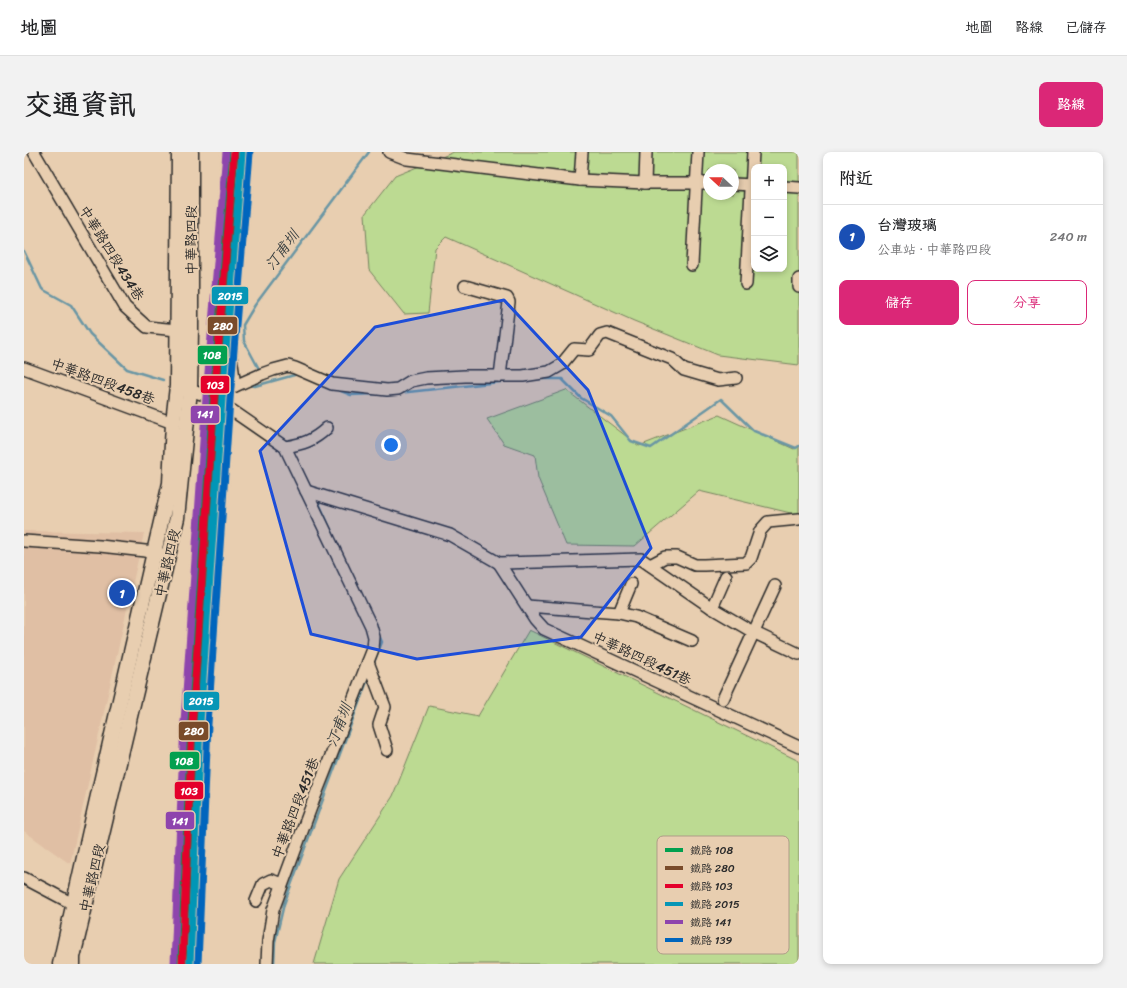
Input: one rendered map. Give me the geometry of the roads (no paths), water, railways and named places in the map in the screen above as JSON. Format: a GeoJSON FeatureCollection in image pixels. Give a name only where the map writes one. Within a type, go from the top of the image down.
{"type":"FeatureCollection","features":[{"type":"Feature","properties":{"kind":"main road","name":"中華路四段"},"geometry":{"type":"LineString","coordinates":[[67,961],[73,904],[170,483],[173,423],[183,388],[177,330],[179,152]]}},
{"type":"Feature","properties":{"kind":"main road","name":"中華路四段"},"geometry":{"type":"LineString","coordinates":[[67,961],[177,518],[183,388],[191,329],[191,152]]}},
{"type":"Feature","properties":{"kind":"lane","name":"中華路四段434巷"},"geometry":{"type":"LineString","coordinates":[[34,152],[125,307],[147,327],[177,330],[191,329]]}},
{"type":"Feature","properties":{"kind":"lane"},"geometry":{"type":"LineString","coordinates":[[235,386],[230,356],[245,152]]}},
{"type":"Feature","properties":{"kind":"lane"},"geometry":{"type":"LineString","coordinates":[[390,152],[407,159],[580,180],[645,183],[703,183]]}},
{"type":"Feature","properties":{"kind":"lane"},"geometry":{"type":"LineString","coordinates":[[580,180],[582,152]]}},
{"type":"Feature","properties":{"kind":"lane"},"geometry":{"type":"LineString","coordinates":[[645,183],[646,152]]}},
{"type":"Feature","properties":{"kind":"lane"},"geometry":{"type":"LineString","coordinates":[[692,265],[698,152]]}},
{"type":"Feature","properties":{"kind":"lane"},"geometry":{"type":"LineString","coordinates":[[753,152],[753,164]]}},
{"type":"Feature","properties":{"kind":"lane"},"geometry":{"type":"LineString","coordinates":[[739,184],[751,185]]}},
{"type":"Feature","properties":{"kind":"lane"},"geometry":{"type":"LineString","coordinates":[[787,187],[799,188]]}},
{"type":"Feature","properties":{"kind":"lane"},"geometry":{"type":"LineString","coordinates":[[746,284],[751,200]]}},
{"type":"Feature","properties":{"kind":"lane"},"geometry":{"type":"LineString","coordinates":[[798,287],[799,279]]}},
{"type":"Feature","properties":{"kind":"lane"},"geometry":{"type":"LineString","coordinates":[[465,286],[507,298],[509,302],[500,376]]}},
{"type":"Feature","properties":{"kind":"lane"},"geometry":{"type":"LineString","coordinates":[[214,398],[235,386],[273,370],[288,366],[332,384],[387,390],[398,389],[411,381],[426,378],[523,376],[549,372],[561,365],[574,349],[589,350],[600,335],[606,333],[672,359],[684,370],[718,380],[736,378]]}},
{"type":"Feature","properties":{"kind":"lane","name":"中華路四段458巷"},"geometry":{"type":"LineString","coordinates":[[24,368],[173,423]]}},
{"type":"Feature","properties":{"kind":"lane","name":"中華路四段451巷"},"geometry":{"type":"LineString","coordinates":[[183,388],[214,398],[285,447],[371,626],[374,637],[373,649],[314,799],[273,910],[268,941],[267,964]]}},
{"type":"Feature","properties":{"kind":"lane"},"geometry":{"type":"LineString","coordinates":[[285,447],[302,444],[318,436],[327,428]]}},
{"type":"Feature","properties":{"kind":"lane","name":"中華路四段451巷"},"geometry":{"type":"LineString","coordinates":[[306,491],[450,535],[499,563],[535,619],[544,629],[799,747]]}},
{"type":"Feature","properties":{"kind":"lane"},"geometry":{"type":"LineString","coordinates":[[650,565],[665,557],[677,557],[695,564],[704,565],[746,564],[751,558],[760,531],[768,522],[799,520]]}},
{"type":"Feature","properties":{"kind":"lane"},"geometry":{"type":"LineString","coordinates":[[24,541],[100,546],[154,552],[168,556]]}},
{"type":"Feature","properties":{"kind":"lane"},"geometry":{"type":"LineString","coordinates":[[499,563],[641,559],[712,608],[754,632],[798,653]]}},
{"type":"Feature","properties":{"kind":"lane"},"geometry":{"type":"LineString","coordinates":[[712,608],[726,576]]}},
{"type":"Feature","properties":{"kind":"lane"},"geometry":{"type":"LineString","coordinates":[[619,613],[631,584]]}},
{"type":"Feature","properties":{"kind":"lane"},"geometry":{"type":"LineString","coordinates":[[723,699],[775,586]]}},
{"type":"Feature","properties":{"kind":"lane"},"geometry":{"type":"LineString","coordinates":[[527,606],[619,613],[636,617],[692,641]]}},
{"type":"Feature","properties":{"kind":"lane"},"geometry":{"type":"LineString","coordinates":[[368,662],[385,707],[379,725],[387,750]]}},
{"type":"Feature","properties":{"kind":"lane"},"geometry":{"type":"LineString","coordinates":[[24,878],[73,904]]}},
{"type":"Feature","properties":{"kind":"lane"},"geometry":{"type":"LineString","coordinates":[[256,902],[263,884],[271,880],[282,884]]}},
{"type":"Feature","properties":{"kind":"waterway","name":"汀甫圳"},"geometry":{"type":"LineString","coordinates":[[259,369],[244,341],[243,325],[255,305],[369,152]]}},
{"type":"Feature","properties":{"kind":"waterway"},"geometry":{"type":"LineString","coordinates":[[24,251],[42,289],[71,305],[90,334],[127,369],[163,380]]}},
{"type":"Feature","properties":{"kind":"waterway"},"geometry":{"type":"LineString","coordinates":[[249,385],[255,386],[298,374]]}},
{"type":"Feature","properties":{"kind":"waterway"},"geometry":{"type":"LineString","coordinates":[[222,376],[230,380]]}},
{"type":"Feature","properties":{"kind":"waterway"},"geometry":{"type":"LineString","coordinates":[[536,379],[562,379],[581,398],[611,416],[631,441],[651,448],[721,399],[754,431],[796,448],[799,446]]}},
{"type":"Feature","properties":{"kind":"waterway"},"geometry":{"type":"LineString","coordinates":[[399,393],[509,381]]}},
{"type":"Feature","properties":{"kind":"waterway"},"geometry":{"type":"LineString","coordinates":[[336,389],[351,395],[376,394]]}},
{"type":"Feature","properties":{"kind":"waterway","name":"汀甫圳"},"geometry":{"type":"LineString","coordinates":[[318,501],[332,532]]}},
{"type":"Feature","properties":{"kind":"waterway","name":"汀甫圳"},"geometry":{"type":"LineString","coordinates":[[373,665],[382,642],[378,633]]}},
{"type":"Feature","properties":{"kind":"waterway","name":"汀甫圳"},"geometry":{"type":"LineString","coordinates":[[274,964],[275,942],[284,904],[369,676]]}},
{"type":"Feature","properties":{"kind":"rail line","name":"141"},"geometry":{"type":"LineString","coordinates":[[174,964],[184,722],[206,397],[226,152]]}},
{"type":"Feature","properties":{"kind":"rail line","name":"108"},"geometry":{"type":"LineString","coordinates":[[175,964],[186,724],[227,152]]}},
{"type":"Feature","properties":{"kind":"rail line","name":"103"},"geometry":{"type":"LineString","coordinates":[[182,964],[192,723],[214,398],[234,152]]}},
{"type":"Feature","properties":{"kind":"rail line","name":"280"},"geometry":{"type":"LineString","coordinates":[[183,964],[194,724],[235,153]]}},
{"type":"Feature","properties":{"kind":"rail line","name":"2015"},"geometry":{"type":"LineString","coordinates":[[190,964],[200,723],[222,399],[242,153]]}},
{"type":"Feature","properties":{"kind":"rail line","name":"139"},"geometry":{"type":"LineString","coordinates":[[198,964],[208,724],[230,399],[250,153]]}},
{"type":"Feature","properties":{"kind":"place","name":"台灣玻璃"},"geometry":{"type":"Point","coordinates":[122,593]}}]}
